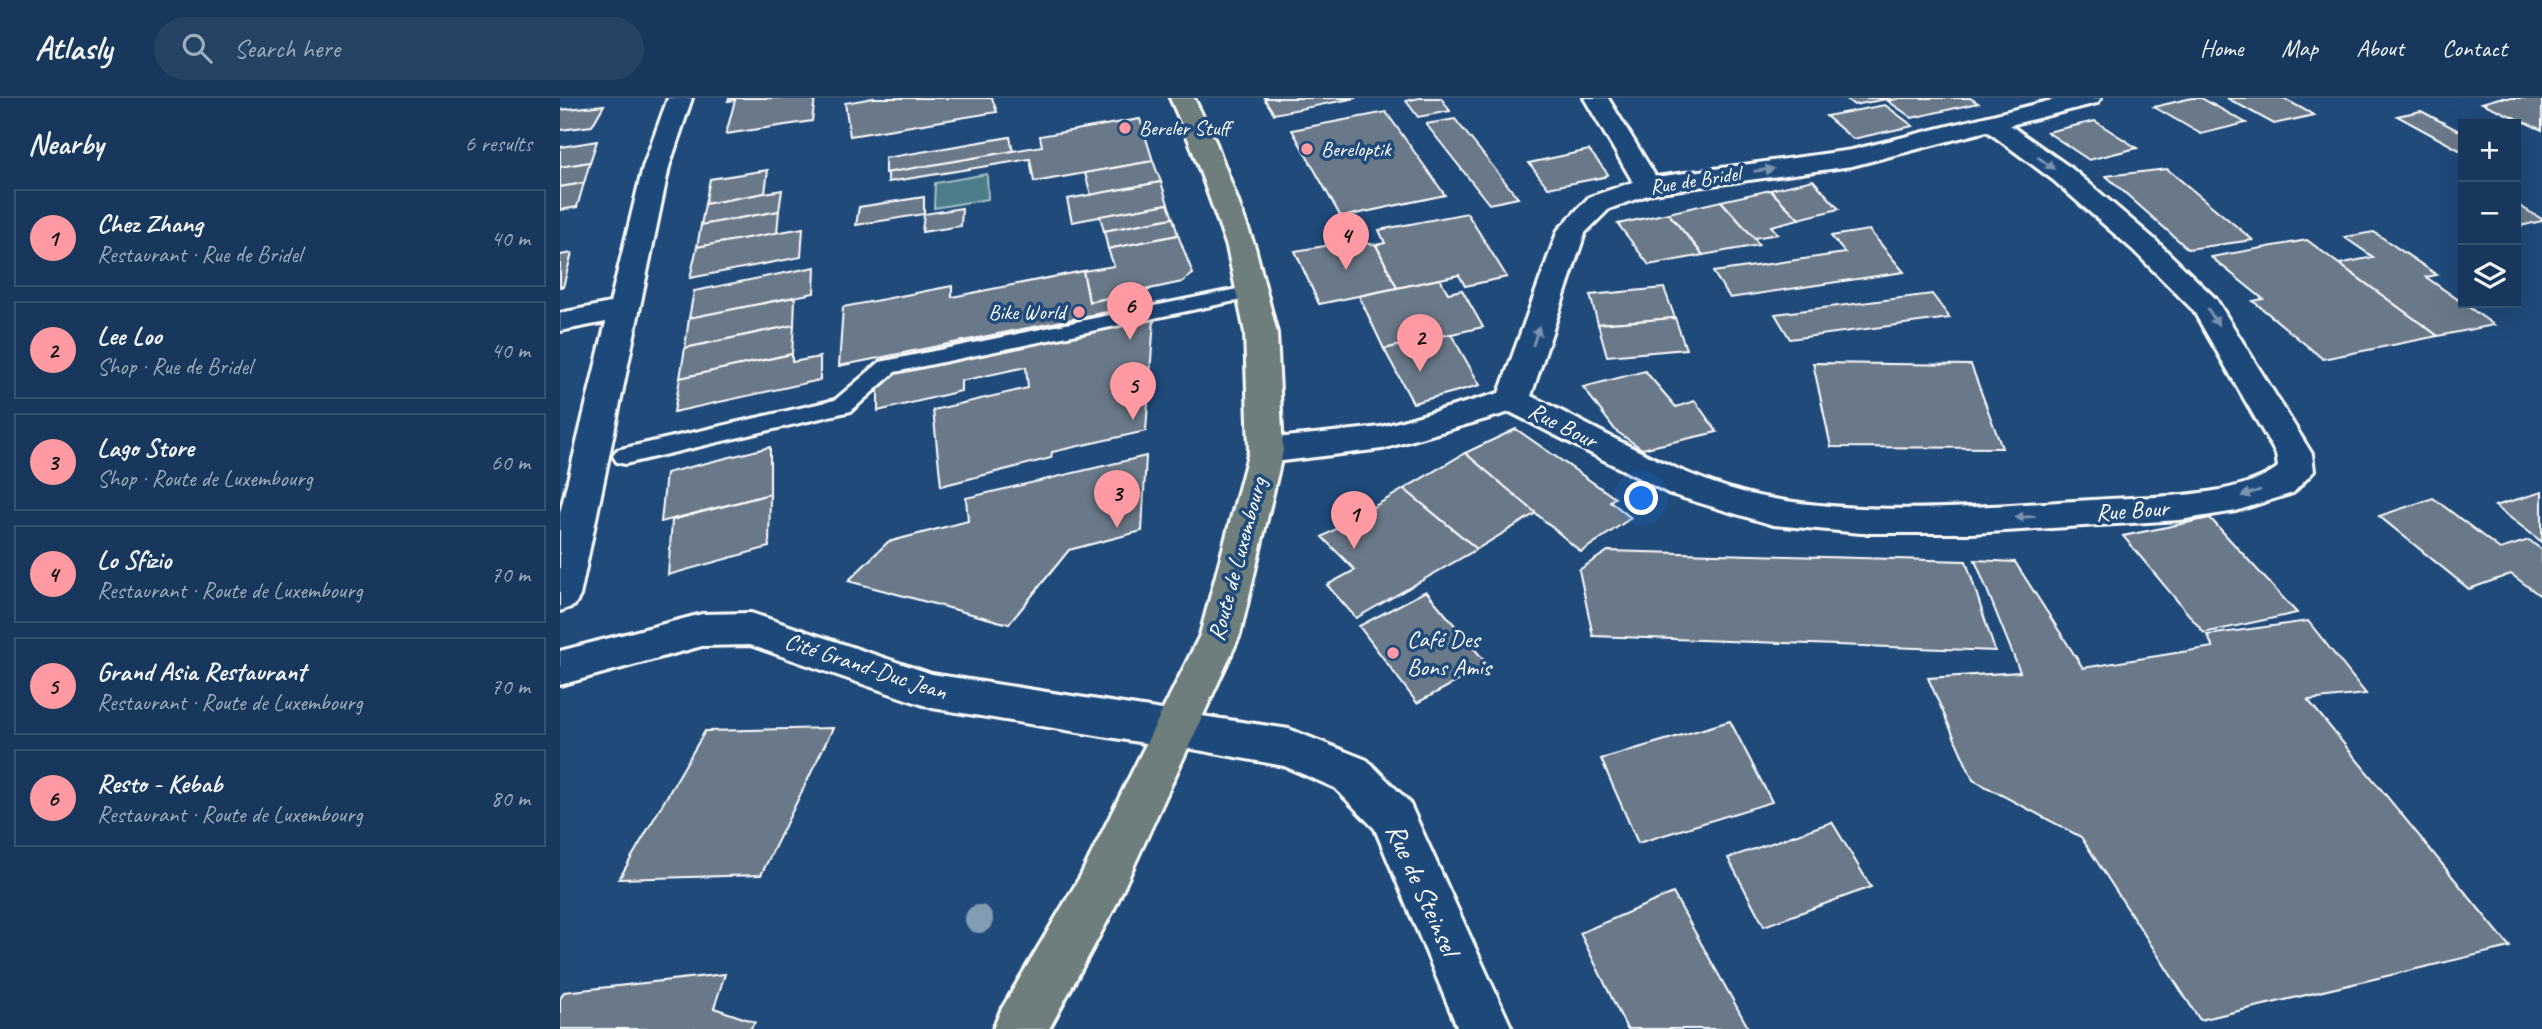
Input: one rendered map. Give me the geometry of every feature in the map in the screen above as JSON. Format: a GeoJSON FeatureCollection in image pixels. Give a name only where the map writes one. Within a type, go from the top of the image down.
{"type":"FeatureCollection","features":[{"type":"Feature","properties":{"kind":"main road","name":"Route de Luxembourg"},"geometry":{"type":"LineString","coordinates":[[1020,1029],[1097,893],[1220,635],[1266,451],[1261,333],[1237,235],[1203,143],[1182,98]]}},
{"type":"Feature","properties":{"kind":"street"},"geometry":{"type":"LineString","coordinates":[[560,596],[656,167],[680,98]]}},
{"type":"Feature","properties":{"kind":"street"},"geometry":{"type":"LineString","coordinates":[[1596,98],[1648,186]]}},
{"type":"Feature","properties":{"kind":"street","name":"Rue de Bridel"},"geometry":{"type":"LineString","coordinates":[[1513,400],[1572,230],[1599,204],[1648,186],[1852,158],[2089,98]]}},
{"type":"Feature","properties":{"kind":"street","name":"Rue Bour"},"geometry":{"type":"LineString","coordinates":[[1513,400],[1683,485],[1773,512],[1861,520],[1972,520],[2180,507],[2236,498],[2280,484],[2296,471],[2294,454],[2205,305],[2143,244],[2062,174],[1991,123]]}},
{"type":"Feature","properties":{"kind":"street"},"geometry":{"type":"LineString","coordinates":[[560,322],[625,309]]}},
{"type":"Feature","properties":{"kind":"street"},"geometry":{"type":"LineString","coordinates":[[1266,451],[1382,438],[1513,400]]}},
{"type":"Feature","properties":{"kind":"street","name":"Cité Grand-Duc Jean"},"geometry":{"type":"LineString","coordinates":[[560,668],[702,630],[751,629],[932,691],[1175,730]]}},
{"type":"Feature","properties":{"kind":"street","name":"Rue de Steinsel"},"geometry":{"type":"LineString","coordinates":[[1175,730],[1289,748],[1351,774],[1393,816],[1485,1029]]}},
{"type":"Feature","properties":{"kind":"lane"},"geometry":{"type":"LineString","coordinates":[[625,456],[844,405],[888,367],[1251,292]]}},
{"type":"Feature","properties":{"kind":"green space"},"geometry":{"type":"Polygon","coordinates":[[[987,174],[988,199],[934,208],[935,183],[987,174]]]}},
{"type":"Feature","properties":{"kind":"building"},"geometry":{"type":"Polygon","coordinates":[[[729,98],[815,98],[812,121],[726,134],[735,100],[728,101],[729,98]]]}},
{"type":"Feature","properties":{"kind":"building"},"geometry":{"type":"Polygon","coordinates":[[[873,98],[992,98],[997,112],[850,136],[845,103],[873,98]]]}},
{"type":"Feature","properties":{"kind":"building"},"geometry":{"type":"Polygon","coordinates":[[[1264,98],[1356,98],[1274,114],[1264,98]]]}},
{"type":"Feature","properties":{"kind":"building"},"geometry":{"type":"Polygon","coordinates":[[[1441,98],[1450,111],[1418,117],[1406,101],[1441,98]]]}},
{"type":"Feature","properties":{"kind":"building"},"geometry":{"type":"Polygon","coordinates":[[[1845,98],[1892,98],[1854,105],[1845,98]]]}},
{"type":"Feature","properties":{"kind":"building"},"geometry":{"type":"Polygon","coordinates":[[[1900,98],[1970,98],[1978,103],[1912,118],[1888,101],[1900,98]]]}},
{"type":"Feature","properties":{"kind":"building"},"geometry":{"type":"Polygon","coordinates":[[[2201,98],[2246,123],[2201,134],[2154,107],[2201,98]]]}},
{"type":"Feature","properties":{"kind":"building"},"geometry":{"type":"Polygon","coordinates":[[[2227,98],[2283,98],[2314,115],[2274,124],[2227,98]]]}},
{"type":"Feature","properties":{"kind":"building"},"geometry":{"type":"Polygon","coordinates":[[[2499,98],[2542,98],[2542,130],[2521,119],[2482,103],[2499,98]]]}},
{"type":"Feature","properties":{"kind":"building"},"geometry":{"type":"Polygon","coordinates":[[[604,105],[592,126],[560,130],[560,110],[604,105]]]}},
{"type":"Feature","properties":{"kind":"building"},"geometry":{"type":"Polygon","coordinates":[[[1885,105],[1913,126],[1853,139],[1826,116],[1885,105]]]}},
{"type":"Feature","properties":{"kind":"building"},"geometry":{"type":"Polygon","coordinates":[[[2421,111],[2458,130],[2458,149],[2397,116],[2421,111]]]}},
{"type":"Feature","properties":{"kind":"building"},"geometry":{"type":"Polygon","coordinates":[[[1386,112],[1445,195],[1341,217],[1292,130],[1386,112]]]}},
{"type":"Feature","properties":{"kind":"building"},"geometry":{"type":"Polygon","coordinates":[[[1140,119],[1153,161],[1034,182],[1030,159],[888,182],[888,172],[1042,146],[1040,136],[1140,119]]]}},
{"type":"Feature","properties":{"kind":"building"},"geometry":{"type":"Polygon","coordinates":[[[1455,119],[1518,198],[1489,204],[1426,124],[1455,119]]]}},
{"type":"Feature","properties":{"kind":"building"},"geometry":{"type":"Polygon","coordinates":[[[2095,121],[2137,148],[2089,160],[2047,132],[2095,121]]]}},
{"type":"Feature","properties":{"kind":"building"},"geometry":{"type":"Polygon","coordinates":[[[1010,137],[1013,151],[885,173],[885,158],[1010,137]]]}},
{"type":"Feature","properties":{"kind":"building"},"geometry":{"type":"Polygon","coordinates":[[[597,141],[590,162],[560,167],[560,147],[597,141]]]}},
{"type":"Feature","properties":{"kind":"building"},"geometry":{"type":"Polygon","coordinates":[[[1589,150],[1608,174],[1604,177],[1548,188],[1529,163],[1589,150]]]}},
{"type":"Feature","properties":{"kind":"building"},"geometry":{"type":"Polygon","coordinates":[[[1153,161],[1161,182],[1091,195],[1085,173],[1153,161]]]}},
{"type":"Feature","properties":{"kind":"building"},"geometry":{"type":"Polygon","coordinates":[[[590,162],[584,183],[560,187],[560,167],[590,162]]]}},
{"type":"Feature","properties":{"kind":"building"},"geometry":{"type":"Polygon","coordinates":[[[2167,169],[2253,240],[2188,249],[2106,176],[2167,169]]]}},
{"type":"Feature","properties":{"kind":"building"},"geometry":{"type":"Polygon","coordinates":[[[768,170],[765,193],[705,204],[710,179],[768,170]]]}},
{"type":"Feature","properties":{"kind":"building"},"geometry":{"type":"Polygon","coordinates":[[[1813,180],[1839,209],[1799,219],[1770,190],[1813,180]]]}},
{"type":"Feature","properties":{"kind":"building"},"geometry":{"type":"Polygon","coordinates":[[[1161,182],[1168,204],[1072,222],[1067,199],[1161,182]]]}},
{"type":"Feature","properties":{"kind":"building"},"geometry":{"type":"Polygon","coordinates":[[[584,183],[577,207],[560,210],[560,187],[584,183]]]}},
{"type":"Feature","properties":{"kind":"building"},"geometry":{"type":"Polygon","coordinates":[[[782,190],[779,211],[701,225],[705,204],[782,190]]]}},
{"type":"Feature","properties":{"kind":"building"},"geometry":{"type":"Polygon","coordinates":[[[1770,190],[1799,219],[1771,226],[1778,234],[1754,238],[1721,201],[1770,190]]]}},
{"type":"Feature","properties":{"kind":"building"},"geometry":{"type":"Polygon","coordinates":[[[924,197],[924,214],[856,225],[859,207],[924,197]]]}},
{"type":"Feature","properties":{"kind":"building"},"geometry":{"type":"Polygon","coordinates":[[[1721,201],[1759,245],[1703,255],[1668,213],[1721,201]]]}},
{"type":"Feature","properties":{"kind":"building"},"geometry":{"type":"Polygon","coordinates":[[[1168,204],[1173,218],[1104,231],[1100,216],[1168,204]]]}},
{"type":"Feature","properties":{"kind":"building"},"geometry":{"type":"Polygon","coordinates":[[[2521,207],[2542,219],[2521,226],[2521,207]]]}},
{"type":"Feature","properties":{"kind":"building"},"geometry":{"type":"Polygon","coordinates":[[[962,208],[961,226],[922,232],[924,214],[962,208]]]}},
{"type":"Feature","properties":{"kind":"building"},"geometry":{"type":"Polygon","coordinates":[[[779,211],[777,233],[697,247],[701,225],[779,211]]]}},
{"type":"Feature","properties":{"kind":"building"},"geometry":{"type":"Polygon","coordinates":[[[1467,213],[1507,277],[1465,286],[1459,275],[1397,288],[1376,245],[1385,243],[1379,230],[1467,213]]]}},
{"type":"Feature","properties":{"kind":"building"},"geometry":{"type":"Polygon","coordinates":[[[1668,213],[1703,255],[1649,265],[1618,224],[1668,213]]]}},
{"type":"Feature","properties":{"kind":"building"},"geometry":{"type":"Polygon","coordinates":[[[1173,218],[1178,235],[1108,249],[1104,231],[1173,218]]]}},
{"type":"Feature","properties":{"kind":"building"},"geometry":{"type":"Polygon","coordinates":[[[803,228],[801,257],[690,278],[697,247],[803,228]]]}},
{"type":"Feature","properties":{"kind":"building"},"geometry":{"type":"Polygon","coordinates":[[[1869,230],[1904,272],[1730,298],[1713,272],[1845,253],[1831,236],[1869,230]]]}},
{"type":"Feature","properties":{"kind":"building"},"geometry":{"type":"Polygon","coordinates":[[[2374,232],[2437,275],[2426,277],[2458,300],[2458,308],[2470,308],[2494,325],[2438,336],[2339,264],[2373,257],[2344,237],[2374,232]]]}},
{"type":"Feature","properties":{"kind":"building"},"geometry":{"type":"Polygon","coordinates":[[[1178,235],[1193,274],[1182,282],[1089,302],[1083,271],[1114,266],[1108,249],[1178,235]]]}},
{"type":"Feature","properties":{"kind":"building"},"geometry":{"type":"Polygon","coordinates":[[[2307,240],[2438,336],[2323,359],[2253,301],[2263,299],[2211,257],[2307,240]]]}},
{"type":"Feature","properties":{"kind":"building"},"geometry":{"type":"Polygon","coordinates":[[[1354,241],[1376,245],[1397,288],[1319,304],[1295,251],[1354,241]]]}},
{"type":"Feature","properties":{"kind":"building"},"geometry":{"type":"Polygon","coordinates":[[[572,253],[563,287],[560,287],[560,255],[572,253]]]}},
{"type":"Feature","properties":{"kind":"building"},"geometry":{"type":"Polygon","coordinates":[[[815,267],[814,293],[689,318],[694,291],[815,267]]]}},
{"type":"Feature","properties":{"kind":"building"},"geometry":{"type":"Polygon","coordinates":[[[1083,271],[1089,302],[1151,289],[1117,310],[839,366],[843,307],[952,286],[952,297],[1083,271]]]}},
{"type":"Feature","properties":{"kind":"building"},"geometry":{"type":"Polygon","coordinates":[[[1440,279],[1448,293],[1462,290],[1483,327],[1384,349],[1359,296],[1440,279]]]}},
{"type":"Feature","properties":{"kind":"building"},"geometry":{"type":"Polygon","coordinates":[[[1664,288],[1675,318],[1598,324],[1590,295],[1664,288]]]}},
{"type":"Feature","properties":{"kind":"building"},"geometry":{"type":"Polygon","coordinates":[[[1932,294],[1950,318],[1790,339],[1775,314],[1932,294]]]}},
{"type":"Feature","properties":{"kind":"building"},"geometry":{"type":"Polygon","coordinates":[[[795,297],[794,325],[685,348],[689,318],[795,297]]]}},
{"type":"Feature","properties":{"kind":"building"},"geometry":{"type":"Polygon","coordinates":[[[1675,318],[1686,349],[1607,356],[1598,324],[1675,318]]]}},
{"type":"Feature","properties":{"kind":"building"},"geometry":{"type":"Polygon","coordinates":[[[1154,319],[1146,431],[1052,452],[1051,458],[941,486],[933,410],[1028,388],[1026,367],[961,381],[961,391],[878,411],[878,384],[898,369],[1154,319]]]}},
{"type":"Feature","properties":{"kind":"building"},"geometry":{"type":"Polygon","coordinates":[[[794,325],[792,354],[680,378],[685,348],[794,325]]]}},
{"type":"Feature","properties":{"kind":"building"},"geometry":{"type":"Polygon","coordinates":[[[1451,334],[1480,385],[1413,403],[1384,349],[1451,334]]]}},
{"type":"Feature","properties":{"kind":"building"},"geometry":{"type":"Polygon","coordinates":[[[792,354],[792,362],[820,357],[820,380],[674,412],[680,378],[792,354]]]}},
{"type":"Feature","properties":{"kind":"building"},"geometry":{"type":"Polygon","coordinates":[[[1813,363],[1971,365],[2002,448],[1831,447],[1813,363]]]}},
{"type":"Feature","properties":{"kind":"building"},"geometry":{"type":"Polygon","coordinates":[[[1645,371],[1676,407],[1695,401],[1717,432],[1642,449],[1616,431],[1583,387],[1645,371]]]}},
{"type":"Feature","properties":{"kind":"building"},"geometry":{"type":"Polygon","coordinates":[[[1516,429],[1615,498],[1610,501],[1631,518],[1581,552],[1465,453],[1516,429]]]}},
{"type":"Feature","properties":{"kind":"building"},"geometry":{"type":"Polygon","coordinates":[[[770,447],[770,494],[661,522],[666,473],[770,447]]]}},
{"type":"Feature","properties":{"kind":"building"},"geometry":{"type":"Polygon","coordinates":[[[1465,453],[1536,513],[1477,549],[1404,489],[1465,453]]]}},
{"type":"Feature","properties":{"kind":"building"},"geometry":{"type":"Polygon","coordinates":[[[1146,456],[1142,531],[1069,550],[1009,624],[848,581],[888,542],[968,521],[966,498],[1146,456]]]}},
{"type":"Feature","properties":{"kind":"building"},"geometry":{"type":"Polygon","coordinates":[[[1404,489],[1477,549],[1356,618],[1327,585],[1355,570],[1322,537],[1404,489]]]}},
{"type":"Feature","properties":{"kind":"building"},"geometry":{"type":"Polygon","coordinates":[[[2542,492],[2542,542],[2495,506],[2542,492]]]}},
{"type":"Feature","properties":{"kind":"building"},"geometry":{"type":"Polygon","coordinates":[[[770,494],[769,547],[668,575],[672,520],[770,494]]]}},
{"type":"Feature","properties":{"kind":"building"},"geometry":{"type":"Polygon","coordinates":[[[2433,498],[2500,549],[2529,540],[2542,550],[2542,597],[2511,574],[2469,589],[2379,516],[2433,498]]]}},
{"type":"Feature","properties":{"kind":"building"},"geometry":{"type":"Polygon","coordinates":[[[2210,518],[2297,613],[2204,633],[2123,536],[2210,518]]]}},
{"type":"Feature","properties":{"kind":"building"},"geometry":{"type":"Polygon","coordinates":[[[1608,551],[1966,561],[1995,651],[1593,636],[1579,570],[1608,551]]]}},
{"type":"Feature","properties":{"kind":"building"},"geometry":{"type":"Polygon","coordinates":[[[1975,560],[2015,562],[2083,668],[2213,647],[2207,635],[2308,621],[2366,694],[2308,700],[2510,947],[2200,1020],[2081,837],[1973,780],[1928,678],[2020,672],[1975,560]]]}},
{"type":"Feature","properties":{"kind":"building"},"geometry":{"type":"Polygon","coordinates":[[[1426,591],[1488,665],[1417,703],[1359,626],[1426,591]]]}},
{"type":"Feature","properties":{"kind":"building"},"geometry":{"type":"Polygon","coordinates":[[[1730,721],[1772,802],[1638,843],[1601,759],[1730,721]]]}},
{"type":"Feature","properties":{"kind":"building"},"geometry":{"type":"Polygon","coordinates":[[[833,728],[761,875],[619,879],[705,731],[833,728]]]}},
{"type":"Feature","properties":{"kind":"building"},"geometry":{"type":"Polygon","coordinates":[[[1832,822],[1871,887],[1764,926],[1728,858],[1832,822]]]}},
{"type":"Feature","properties":{"kind":"building"},"geometry":{"type":"Polygon","coordinates":[[[1673,893],[1749,1029],[1627,1029],[1580,933],[1673,893]]]}},
{"type":"Feature","properties":{"kind":"building"},"geometry":{"type":"Polygon","coordinates":[[[725,974],[714,1008],[755,1022],[750,1029],[560,1029],[560,999],[564,992],[725,974]]]}},
{"type":"Feature","properties":{"kind":"place","name":"Bereler Stuff"},"geometry":{"type":"Point","coordinates":[1125,128]}},
{"type":"Feature","properties":{"kind":"place","name":"Bereloptik"},"geometry":{"type":"Point","coordinates":[1307,149]}},
{"type":"Feature","properties":{"kind":"place","name":"Lo Sfizio"},"geometry":{"type":"Point","coordinates":[1346,270]}},
{"type":"Feature","properties":{"kind":"place","name":"Bike World"},"geometry":{"type":"Point","coordinates":[1079,312]}},
{"type":"Feature","properties":{"kind":"place","name":"Resto - Kebab"},"geometry":{"type":"Point","coordinates":[1130,340]}},
{"type":"Feature","properties":{"kind":"place","name":"Lee Loo"},"geometry":{"type":"Point","coordinates":[1420,372]}},
{"type":"Feature","properties":{"kind":"place","name":"Grand Asia Restaurant"},"geometry":{"type":"Point","coordinates":[1133,420]}},
{"type":"Feature","properties":{"kind":"place","name":"Lago Store"},"geometry":{"type":"Point","coordinates":[1117,528]}},
{"type":"Feature","properties":{"kind":"place","name":"Chez Zhang"},"geometry":{"type":"Point","coordinates":[1354,549]}},
{"type":"Feature","properties":{"kind":"place","name":"Café Des Bons Amis"},"geometry":{"type":"Point","coordinates":[1393,653]}}]}
